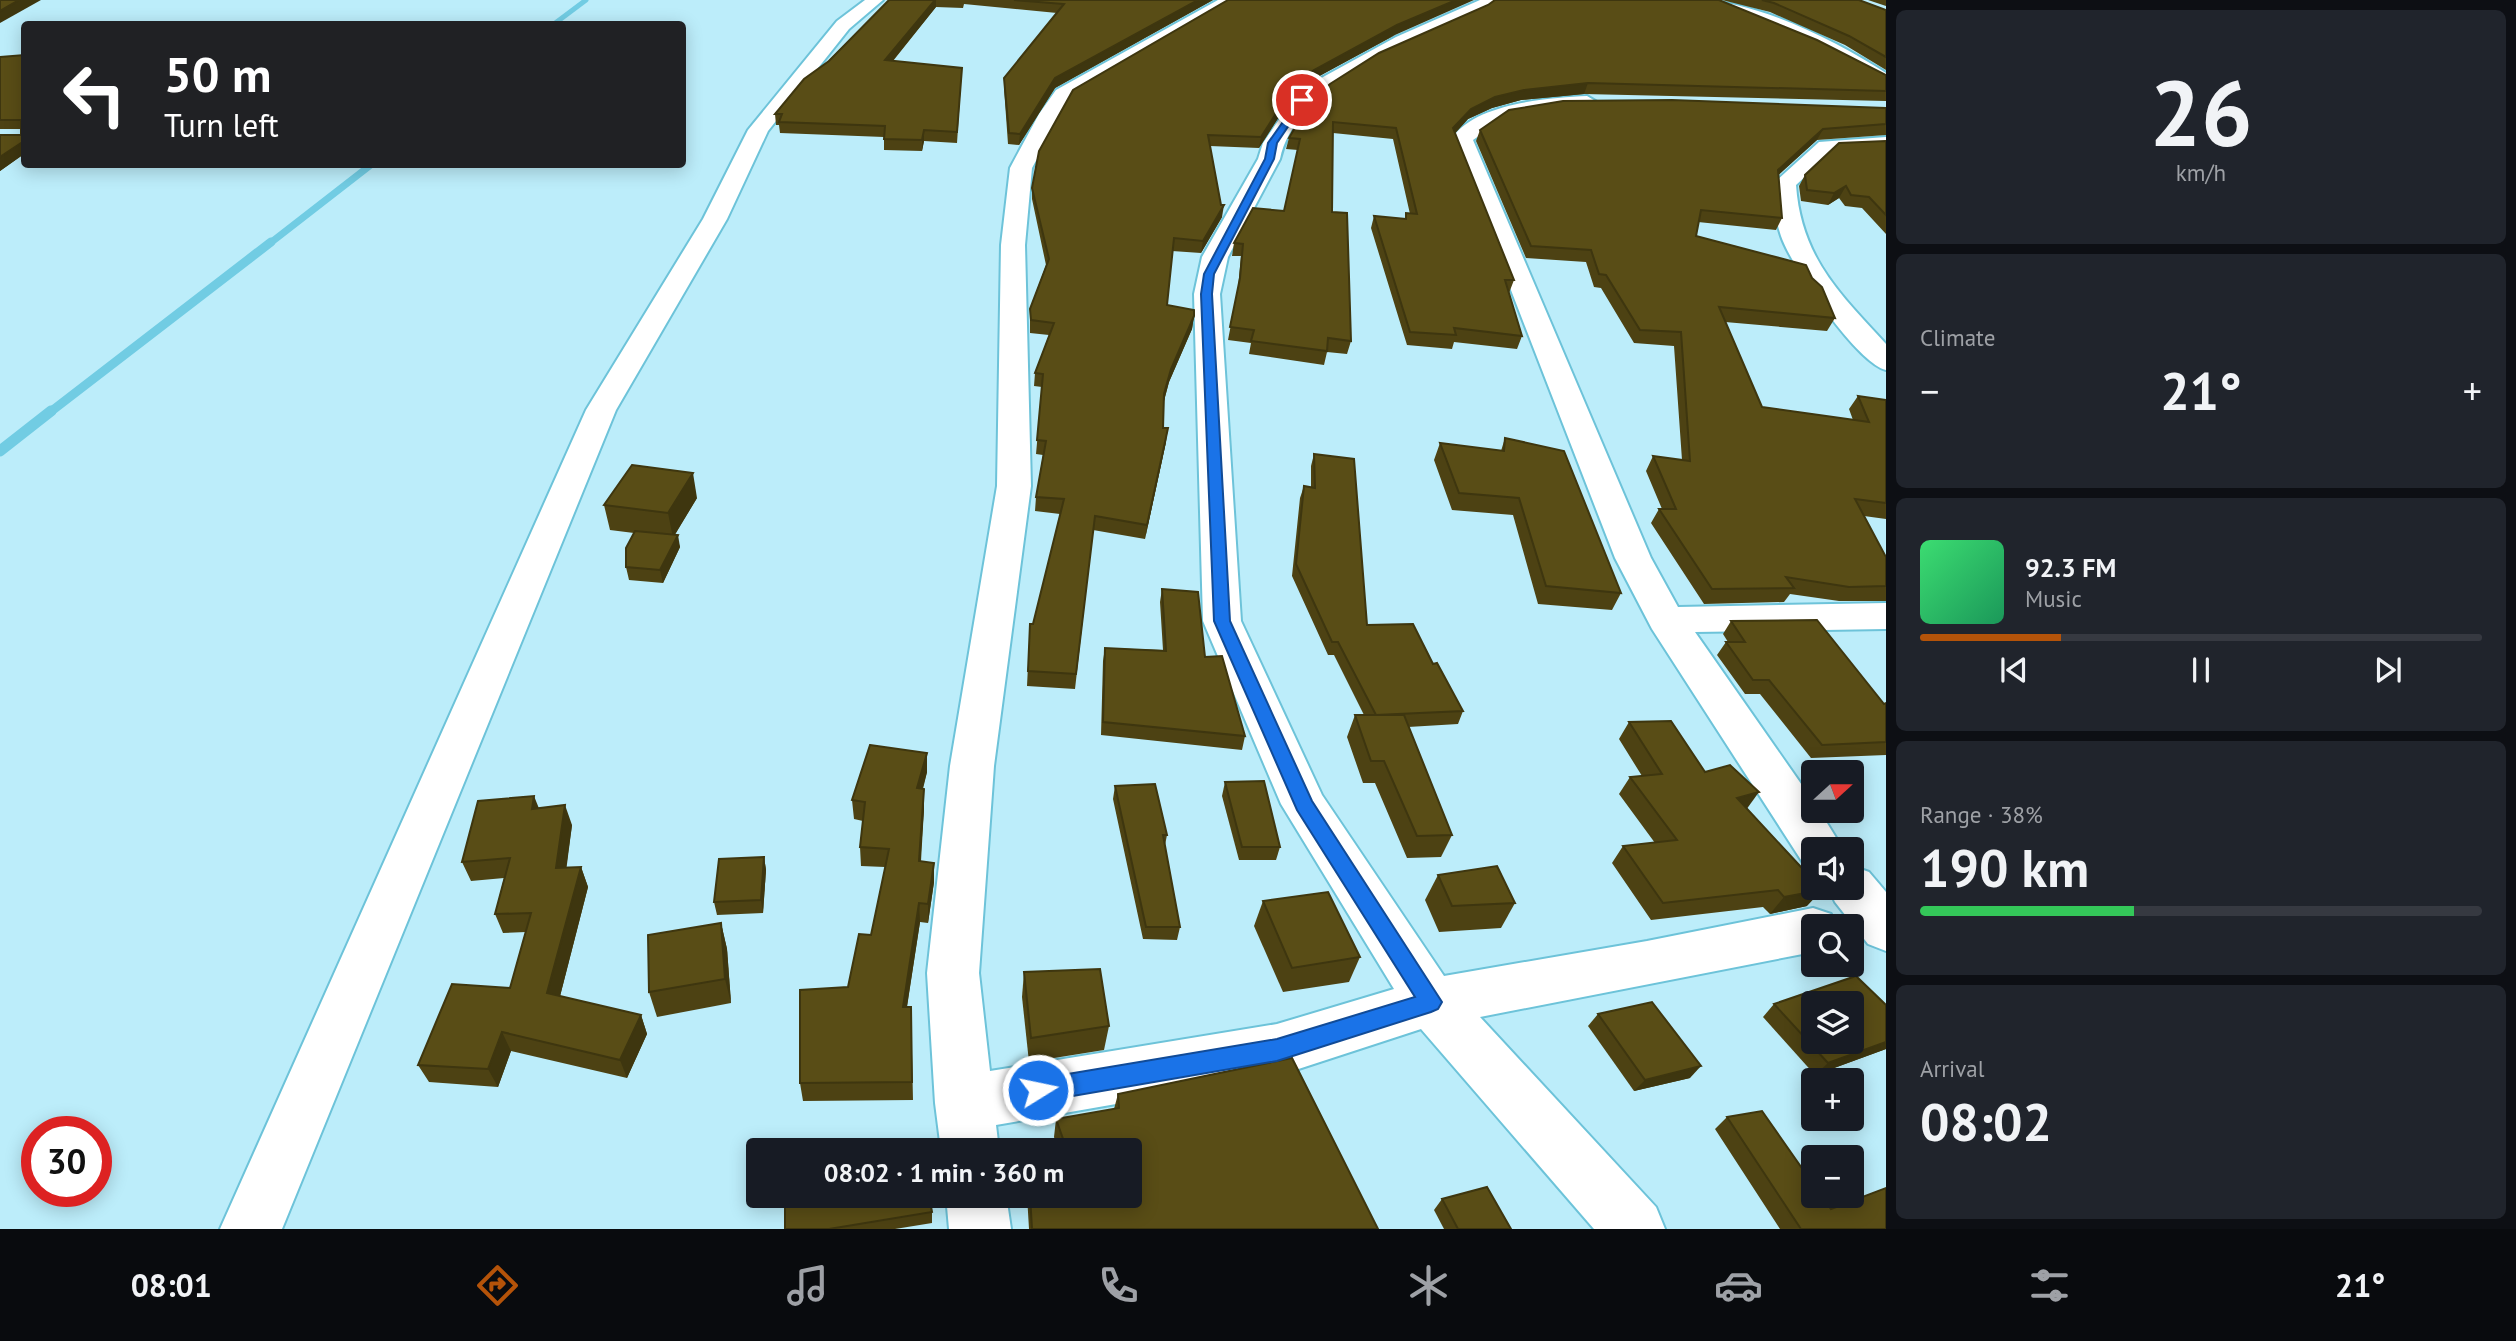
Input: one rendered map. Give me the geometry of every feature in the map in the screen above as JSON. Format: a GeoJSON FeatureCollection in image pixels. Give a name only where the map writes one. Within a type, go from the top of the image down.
{"type":"FeatureCollection","features":[{"type":"Feature","properties":{"kind":"street"},"geometry":{"type":"LineString","coordinates":[[251,1229],[324,1052],[601,410],[715,219],[758,130],[843,25],[875,0]]}},
{"type":"Feature","properties":{"kind":"street"},"geometry":{"type":"LineString","coordinates":[[1229,0],[1063,94],[1049,114],[1021,168],[1013,245],[1014,486],[972,766],[953,974],[967,1127],[1277,1050],[1431,1002],[1647,964],[1801,932]]}},
{"type":"Feature","properties":{"kind":"street"},"geometry":{"type":"LineString","coordinates":[[1493,0],[1402,41],[1321,86],[1302,100],[1273,143],[1269,159],[1215,257],[1207,294],[1222,621],[1304,804],[1431,1002],[1634,1229]]}},
{"type":"Feature","properties":{"kind":"street"},"geometry":{"type":"LineString","coordinates":[[1703,0],[1812,38],[1834,48],[1886,81]]}},
{"type":"Feature","properties":{"kind":"street"},"geometry":{"type":"LineString","coordinates":[[1619,101],[1523,107],[1498,114],[1462,138],[1633,558],[1666,620],[1812,837]]}},
{"type":"Feature","properties":{"kind":"street"},"geometry":{"type":"LineString","coordinates":[[1886,143],[1826,146],[1785,183],[1784,207],[1800,258],[1831,303],[1886,361]]}},
{"type":"Feature","properties":{"kind":"street"},"geometry":{"type":"LineString","coordinates":[[1666,620],[1886,616]]}},
{"type":"Feature","properties":{"kind":"street"},"geometry":{"type":"LineString","coordinates":[[978,1208],[980,1229]]}},
{"type":"Feature","properties":{"kind":"building"},"geometry":{"type":"Polygon","coordinates":[[[0,0],[19,0],[0,11],[0,0]]]}},
{"type":"Feature","properties":{"kind":"building"},"geometry":{"type":"Polygon","coordinates":[[[889,0],[935,0],[885,60],[962,68],[957,132],[924,130],[922,140],[884,139],[885,126],[779,122],[782,114],[775,114],[804,79],[829,61],[889,0]]]}},
{"type":"Feature","properties":{"kind":"building"},"geometry":{"type":"Polygon","coordinates":[[[1014,0],[1198,0],[1055,78],[1020,134],[1009,133],[1004,78],[1064,4],[1014,0]]]}},
{"type":"Feature","properties":{"kind":"building"},"geometry":{"type":"Polygon","coordinates":[[[1228,0],[1456,0],[1397,25],[1314,70],[1295,84],[1261,137],[1208,135],[1221,205],[1224,205],[1203,241],[1174,238],[1167,305],[1194,310],[1194,316],[1171,369],[1164,394],[1163,428],[1168,428],[1147,525],[1095,516],[1076,674],[1028,671],[1030,624],[1033,624],[1064,499],[1036,497],[1046,441],[1037,440],[1043,374],[1035,373],[1054,323],[1031,320],[1030,309],[1049,259],[1032,188],[1039,151],[1073,90],[1228,0]]]}},
{"type":"Feature","properties":{"kind":"building"},"geometry":{"type":"Polygon","coordinates":[[[1495,0],[1719,0],[1817,40],[1886,75],[1886,91],[1588,83],[1524,90],[1495,97],[1471,109],[1453,128],[1514,280],[1505,280],[1522,336],[1454,328],[1456,335],[1410,332],[1374,216],[1406,219],[1406,213],[1417,214],[1396,128],[1333,122],[1332,212],[1347,213],[1351,341],[1328,338],[1327,351],[1251,341],[1254,330],[1230,327],[1240,278],[1243,244],[1234,243],[1253,208],[1284,211],[1300,139],[1289,138],[1309,103],[1330,84],[1379,53],[1495,0]]]}},
{"type":"Feature","properties":{"kind":"building"},"geometry":{"type":"Polygon","coordinates":[[[1762,0],[1859,0],[1886,10],[1886,57],[1849,36],[1762,0]]]}},
{"type":"Feature","properties":{"kind":"building"},"geometry":{"type":"Polygon","coordinates":[[[21,55],[21,120],[0,120],[0,57],[21,55]]]}},
{"type":"Feature","properties":{"kind":"building"},"geometry":{"type":"Polygon","coordinates":[[[1672,100],[1886,108],[1886,124],[1823,129],[1778,170],[1782,218],[1701,210],[1696,236],[1806,265],[1812,278],[1822,287],[1835,318],[1719,307],[1762,407],[1869,422],[1858,396],[1886,400],[1886,503],[1855,499],[1886,557],[1886,586],[1849,587],[1786,577],[1794,588],[1712,589],[1659,509],[1676,509],[1653,456],[1690,461],[1681,332],[1640,330],[1606,275],[1599,274],[1591,250],[1531,246],[1480,130],[1509,110],[1563,101],[1672,100]]]}},
{"type":"Feature","properties":{"kind":"building"},"geometry":{"type":"Polygon","coordinates":[[[0,135],[21,135],[21,143],[0,157],[0,135]]]}},
{"type":"Feature","properties":{"kind":"building"},"geometry":{"type":"Polygon","coordinates":[[[1886,141],[1886,215],[1869,197],[1851,195],[1846,186],[1834,193],[1807,190],[1805,175],[1839,143],[1886,141]]]}},
{"type":"Feature","properties":{"kind":"building"},"geometry":{"type":"Polygon","coordinates":[[[1505,438],[1564,451],[1621,593],[1546,586],[1519,498],[1459,493],[1440,443],[1504,451],[1505,438]]]}},
{"type":"Feature","properties":{"kind":"building"},"geometry":{"type":"Polygon","coordinates":[[[1314,454],[1354,459],[1367,625],[1413,624],[1433,664],[1437,663],[1463,711],[1376,715],[1338,642],[1332,642],[1296,564],[1304,486],[1315,488],[1314,454]]]}},
{"type":"Feature","properties":{"kind":"building"},"geometry":{"type":"Polygon","coordinates":[[[632,465],[693,473],[668,513],[604,505],[632,465]]]}},
{"type":"Feature","properties":{"kind":"building"},"geometry":{"type":"Polygon","coordinates":[[[635,531],[678,535],[660,570],[626,567],[626,548],[635,531]]]}},
{"type":"Feature","properties":{"kind":"building"},"geometry":{"type":"Polygon","coordinates":[[[1162,589],[1198,592],[1205,657],[1222,656],[1245,736],[1103,722],[1105,648],[1166,651],[1162,589]]]}},
{"type":"Feature","properties":{"kind":"building"},"geometry":{"type":"Polygon","coordinates":[[[1817,620],[1884,704],[1886,703],[1886,742],[1822,745],[1769,680],[1753,680],[1726,642],[1745,642],[1731,621],[1817,620]]]}},
{"type":"Feature","properties":{"kind":"building"},"geometry":{"type":"Polygon","coordinates":[[[1355,715],[1404,715],[1452,835],[1417,836],[1384,761],[1371,761],[1355,715]]]}},
{"type":"Feature","properties":{"kind":"building"},"geometry":{"type":"Polygon","coordinates":[[[1671,721],[1705,772],[1730,765],[1759,792],[1737,798],[1801,867],[1801,894],[1784,897],[1778,890],[1663,903],[1623,846],[1677,840],[1630,777],[1662,774],[1629,722],[1671,721]]]}},
{"type":"Feature","properties":{"kind":"building"},"geometry":{"type":"Polygon","coordinates":[[[870,745],[927,753],[917,788],[924,789],[919,861],[934,863],[928,904],[919,903],[903,1007],[911,1007],[912,1082],[800,1083],[800,990],[848,987],[859,934],[871,935],[889,849],[860,847],[865,802],[852,800],[870,745]]]}},
{"type":"Feature","properties":{"kind":"building"},"geometry":{"type":"Polygon","coordinates":[[[1264,781],[1280,847],[1242,847],[1225,782],[1264,781]]]}},
{"type":"Feature","properties":{"kind":"building"},"geometry":{"type":"Polygon","coordinates":[[[1155,784],[1167,835],[1163,835],[1180,927],[1146,927],[1115,786],[1155,784]]]}},
{"type":"Feature","properties":{"kind":"building"},"geometry":{"type":"Polygon","coordinates":[[[534,796],[532,809],[565,805],[556,868],[581,867],[547,993],[641,1015],[620,1060],[502,1032],[488,1069],[418,1065],[452,984],[510,988],[531,913],[495,914],[510,858],[462,862],[478,801],[534,796]]]}},
{"type":"Feature","properties":{"kind":"building"},"geometry":{"type":"Polygon","coordinates":[[[764,857],[761,900],[714,902],[719,859],[764,857]]]}},
{"type":"Feature","properties":{"kind":"building"},"geometry":{"type":"Polygon","coordinates":[[[1497,866],[1515,903],[1452,906],[1438,875],[1497,866]]]}},
{"type":"Feature","properties":{"kind":"building"},"geometry":{"type":"Polygon","coordinates":[[[1328,892],[1360,957],[1292,968],[1263,901],[1328,892]]]}},
{"type":"Feature","properties":{"kind":"building"},"geometry":{"type":"Polygon","coordinates":[[[721,923],[725,979],[649,992],[648,935],[721,923]]]}},
{"type":"Feature","properties":{"kind":"building"},"geometry":{"type":"Polygon","coordinates":[[[1100,969],[1109,1026],[1031,1038],[1024,972],[1100,969]]]}},
{"type":"Feature","properties":{"kind":"building"},"geometry":{"type":"Polygon","coordinates":[[[1857,977],[1886,1005],[1886,1042],[1864,1050],[1864,991],[1812,991],[1857,977]]]}},
{"type":"Feature","properties":{"kind":"building"},"geometry":{"type":"Polygon","coordinates":[[[1801,995],[1801,1034],[1774,1004],[1801,995]]]}},
{"type":"Feature","properties":{"kind":"building"},"geometry":{"type":"Polygon","coordinates":[[[1652,1002],[1701,1066],[1645,1080],[1598,1014],[1652,1002]]]}},
{"type":"Feature","properties":{"kind":"building"},"geometry":{"type":"Polygon","coordinates":[[[1820,1054],[1853,1054],[1828,1063],[1820,1054]]]}},
{"type":"Feature","properties":{"kind":"building"},"geometry":{"type":"Polygon","coordinates":[[[1292,1058],[1378,1229],[1032,1229],[1031,1208],[1142,1208],[1142,1138],[1063,1138],[1056,1119],[1119,1108],[1118,1094],[1292,1058]]]}},
{"type":"Feature","properties":{"kind":"building"},"geometry":{"type":"Polygon","coordinates":[[[1762,1111],[1801,1167],[1801,1208],[1864,1208],[1864,1196],[1886,1188],[1886,1229],[1801,1229],[1727,1117],[1762,1111]]]}},
{"type":"Feature","properties":{"kind":"building"},"geometry":{"type":"Polygon","coordinates":[[[1487,1187],[1511,1229],[1458,1229],[1442,1199],[1487,1187]]]}},
{"type":"Feature","properties":{"kind":"building"},"geometry":{"type":"Polygon","coordinates":[[[785,1208],[931,1208],[932,1212],[829,1229],[785,1229],[785,1208]]]}},
{"type":"Feature","properties":{"kind":"waterway"},"geometry":{"type":"LineString","coordinates":[[558,21],[586,0]]}},
{"type":"Feature","properties":{"kind":"waterway"},"geometry":{"type":"LineString","coordinates":[[269,244],[367,168]]}},
{"type":"Feature","properties":{"kind":"waterway"},"geometry":{"type":"LineString","coordinates":[[49,413],[271,242]]}},
{"type":"Feature","properties":{"kind":"waterway"},"geometry":{"type":"LineString","coordinates":[[0,451],[51,411]]}},
{"type":"Feature","properties":{"kind":"route"},"geometry":{"type":"LineString","coordinates":[[1038,1090],[1277,1050],[1431,1002],[1304,804],[1222,621],[1207,294],[1209,274],[1215,257],[1235,227],[1269,159],[1273,143],[1302,100]]}}]}
